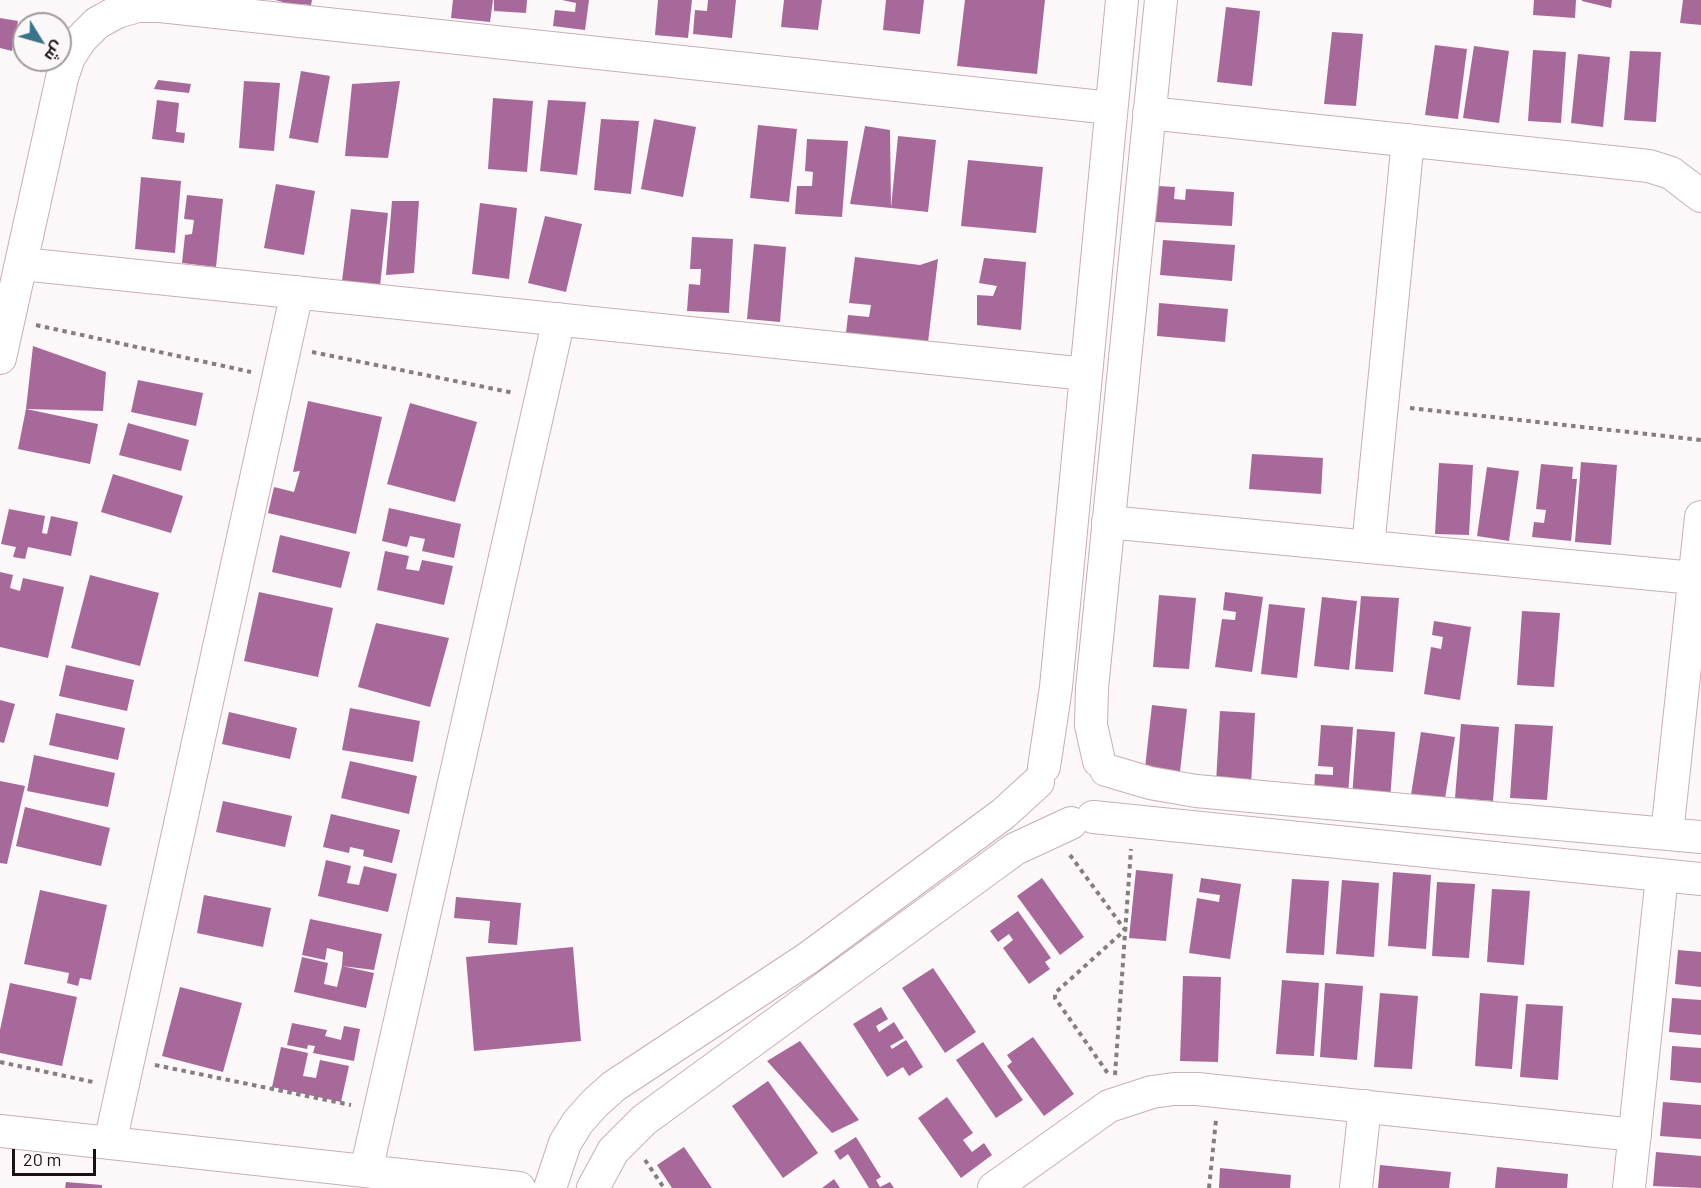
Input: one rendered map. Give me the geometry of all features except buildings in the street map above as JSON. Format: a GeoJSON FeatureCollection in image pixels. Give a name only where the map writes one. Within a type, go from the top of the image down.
{"type":"FeatureCollection","features":[{"type":"Feature","properties":{"kind":"street"},"geometry":{"type":"LineString","coordinates":[[1122,0],[1056,687],[1041,774],[1040,801],[1046,810],[1061,821],[1072,823],[1133,821],[1701,879]]}},
{"type":"Feature","properties":{"kind":"street"},"geometry":{"type":"LineString","coordinates":[[593,1188],[613,1151],[644,1120],[1015,849],[1072,823],[1107,801],[1109,780],[1102,765],[1091,725],[1091,697],[1161,0]]}},
{"type":"Feature","properties":{"kind":"street"},"geometry":{"type":"LineString","coordinates":[[0,358],[62,78],[69,57],[81,39],[97,23],[117,12],[138,6],[160,6],[1111,108]]}},
{"type":"Feature","properties":{"kind":"street"},"geometry":{"type":"LineString","coordinates":[[1149,113],[1648,165],[1671,173],[1701,196]]}},
{"type":"Feature","properties":{"kind":"street"},"geometry":{"type":"LineString","coordinates":[[1368,547],[1408,140]]}},
{"type":"Feature","properties":{"kind":"street"},"geometry":{"type":"LineString","coordinates":[[22,264],[1086,374]]}},
{"type":"Feature","properties":{"kind":"street"},"geometry":{"type":"LineString","coordinates":[[110,1143],[297,292]]}},
{"type":"Feature","properties":{"kind":"street"},"geometry":{"type":"LineString","coordinates":[[366,1171],[559,320]]}},
{"type":"Feature","properties":{"kind":"street"},"geometry":{"type":"LineString","coordinates":[[1667,834],[1701,517]]}},
{"type":"Feature","properties":{"kind":"street"},"geometry":{"type":"LineString","coordinates":[[1108,522],[1694,578]]}},
{"type":"Feature","properties":{"kind":"street"},"geometry":{"type":"LineString","coordinates":[[550,1188],[565,1143],[595,1103],[614,1086],[808,958],[1003,814],[1053,758],[1064,752],[1088,754],[1102,765],[1150,783],[1196,791],[1701,837]]}},
{"type":"Feature","properties":{"kind":"street"},"geometry":{"type":"LineString","coordinates":[[1629,1188],[1662,876]]}},
{"type":"Feature","properties":{"kind":"street"},"geometry":{"type":"LineString","coordinates":[[994,1188],[1109,1106],[1152,1092],[1174,1089],[1219,1091],[1635,1135]]}},
{"type":"Feature","properties":{"kind":"street"},"geometry":{"type":"LineString","coordinates":[[1356,1188],[1365,1106]]}},
{"type":"Feature","properties":{"kind":"street"},"geometry":{"type":"LineString","coordinates":[[0,1131],[519,1188]]}},
{"type":"Feature","properties":{"kind":"path"},"geometry":{"type":"LineString","coordinates":[[10,319],[278,378]]}},
{"type":"Feature","properties":{"kind":"path"},"geometry":{"type":"LineString","coordinates":[[285,346],[541,399]]}},
{"type":"Feature","properties":{"kind":"path"},"geometry":{"type":"LineString","coordinates":[[1382,405],[1701,440]]}},
{"type":"Feature","properties":{"kind":"path"},"geometry":{"type":"LineString","coordinates":[[1125,930],[1055,993],[1055,998],[1114,1082],[1133,821]]}},
{"type":"Feature","properties":{"kind":"path"},"geometry":{"type":"LineString","coordinates":[[1072,823],[1125,930]]}},
{"type":"Feature","properties":{"kind":"path"},"geometry":{"type":"LineString","coordinates":[[0,1062],[125,1074],[380,1111]]}},
{"type":"Feature","properties":{"kind":"path"},"geometry":{"type":"LineString","coordinates":[[1209,1188],[1219,1091]]}}]}
